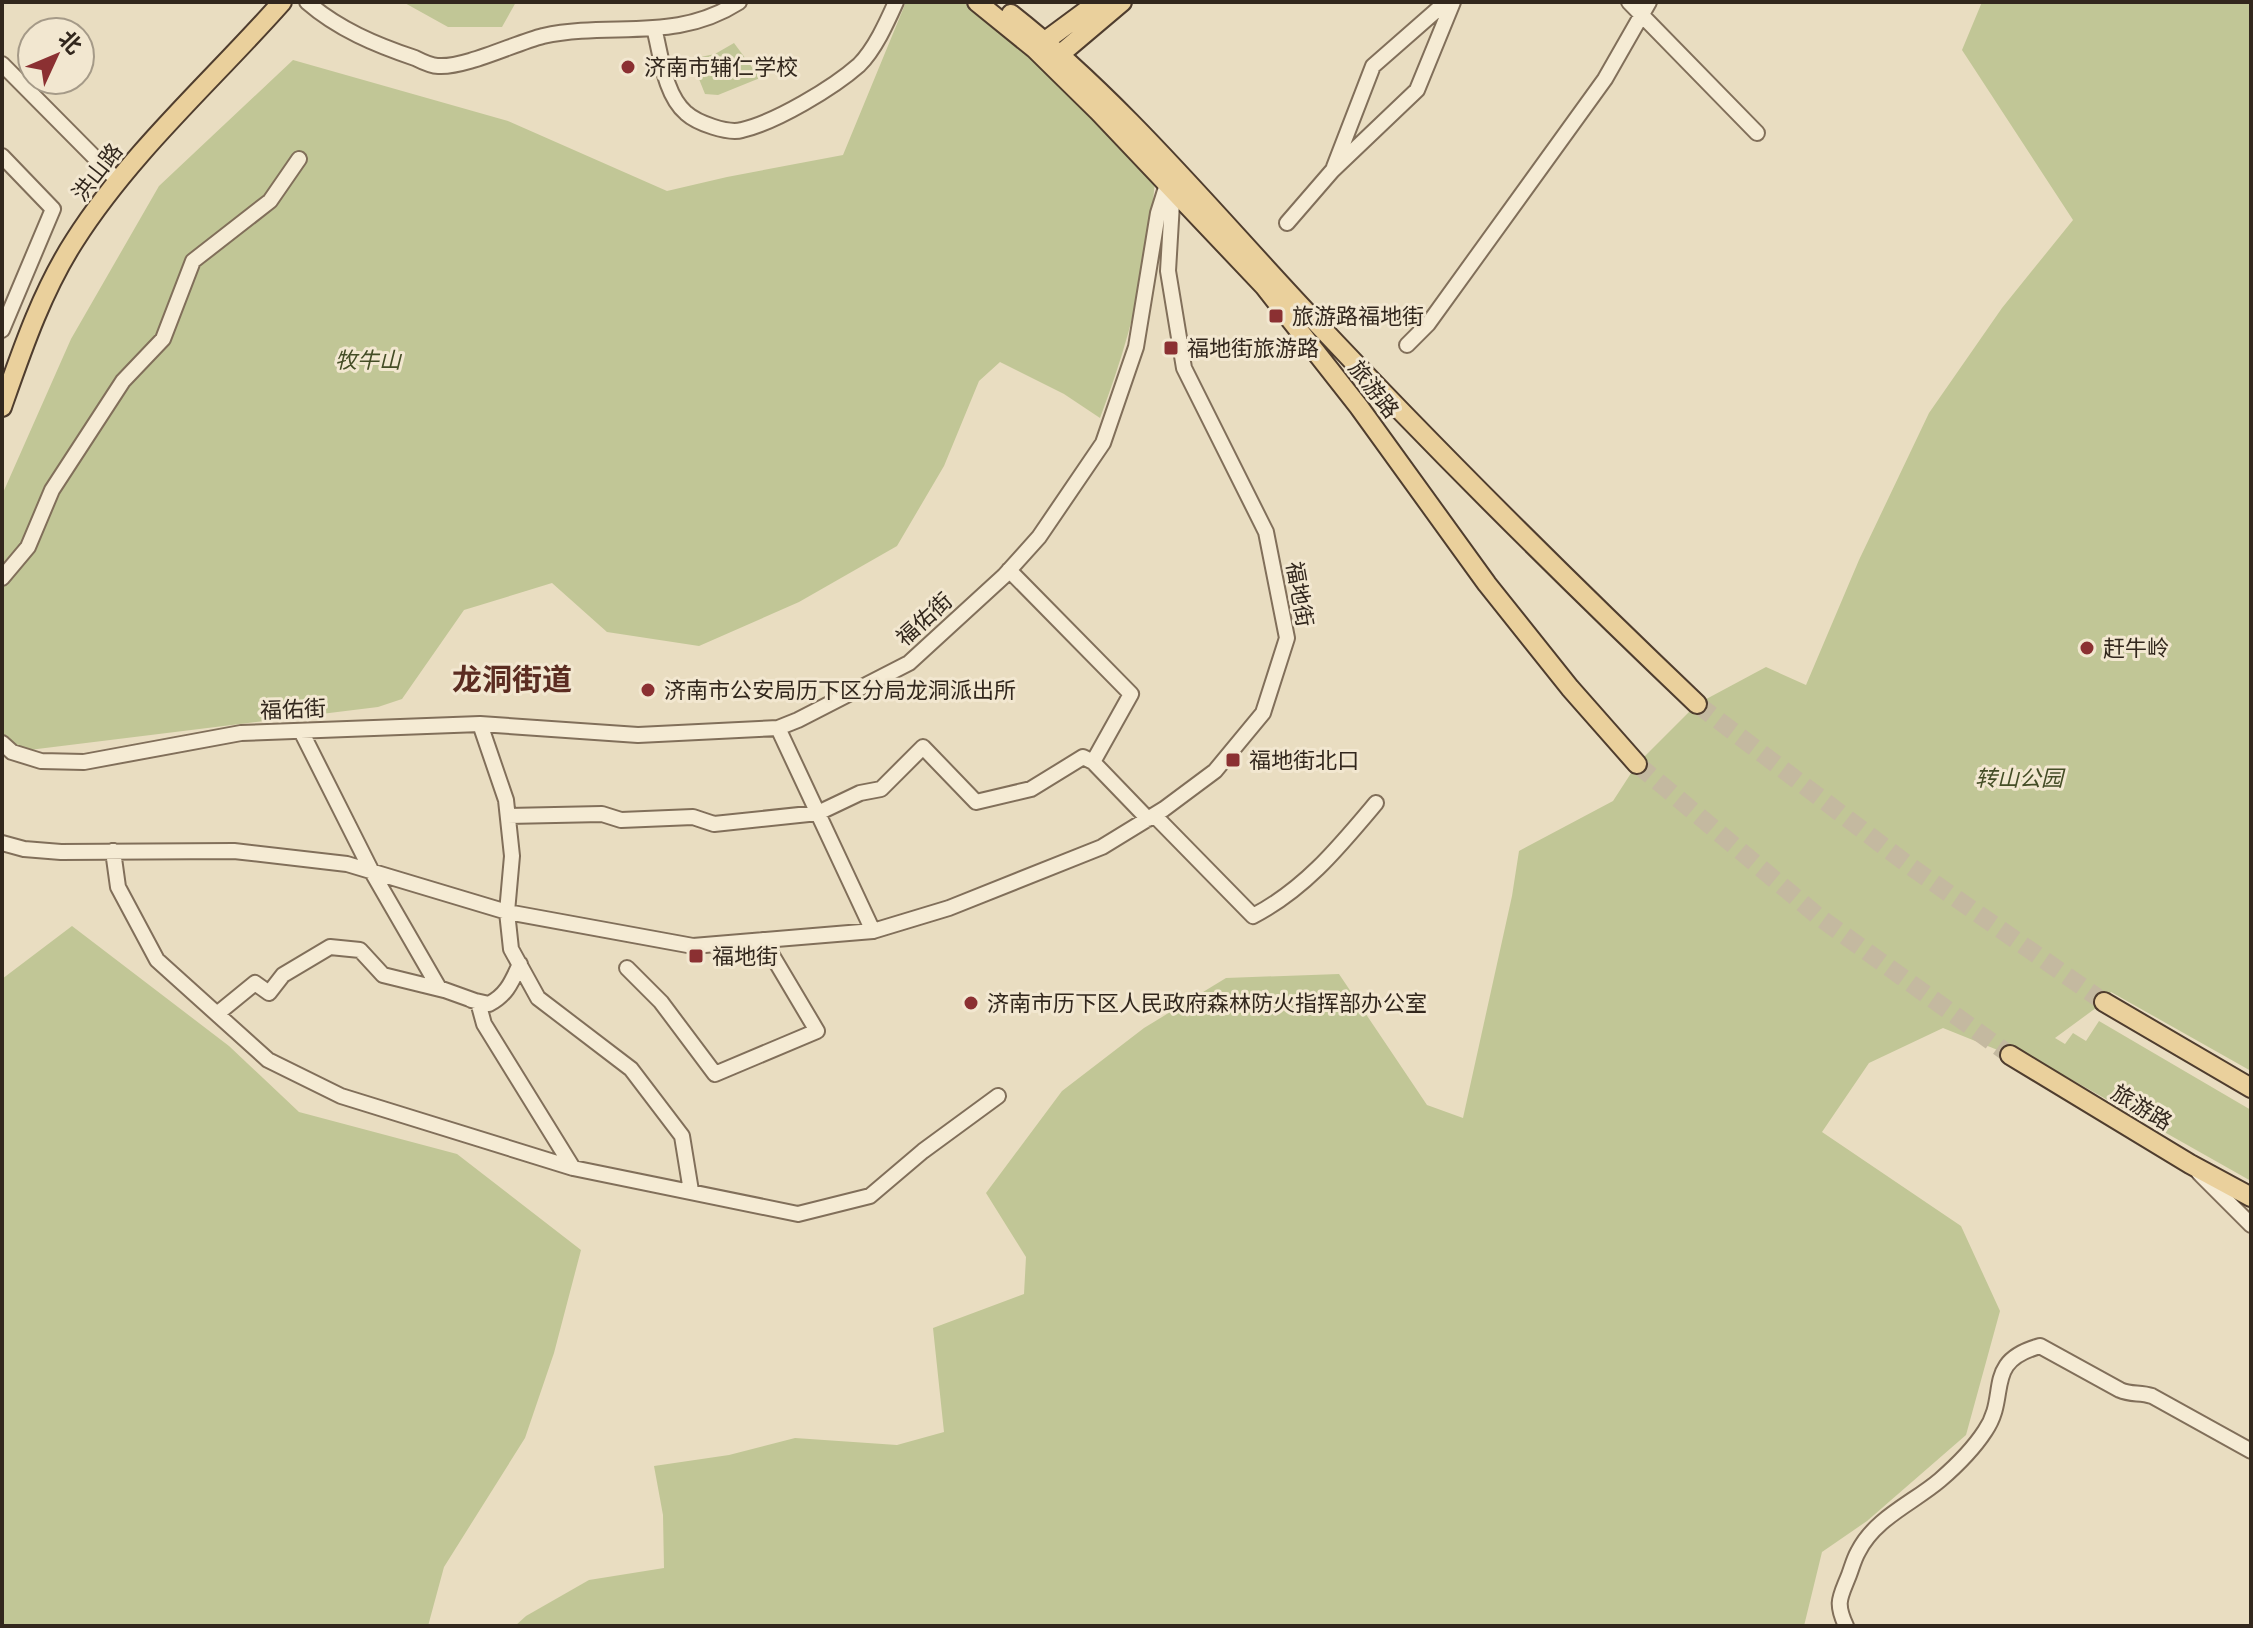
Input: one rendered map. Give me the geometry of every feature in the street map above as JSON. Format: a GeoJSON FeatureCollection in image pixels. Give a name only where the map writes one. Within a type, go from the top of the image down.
{"type":"FeatureCollection","features":[{"type":"Feature","properties":{"kind":"main road","name":"洪山路"},"geometry":{"type":"LineString","coordinates":[[2,377],[35,288],[70,228],[268,2]]}},
{"type":"Feature","properties":{"kind":"main road","name":"洪山路"},"geometry":{"type":"LineString","coordinates":[[2,407],[26,338],[47,292],[113,177],[282,2]]}},
{"type":"Feature","properties":{"kind":"main road","name":"旅游路"},"geometry":{"type":"LineString","coordinates":[[977,2],[1047,52],[1119,110],[1172,181],[1264,286],[1359,407],[1487,584],[1570,688],[1637,764]]}},
{"type":"Feature","properties":{"kind":"main road","name":"旅游路"},"geometry":{"type":"LineString","coordinates":[[996,2],[1047,52]]}},
{"type":"Feature","properties":{"kind":"main road"},"geometry":{"type":"LineString","coordinates":[[1047,52],[1098,2]]}},
{"type":"Feature","properties":{"kind":"main road"},"geometry":{"type":"LineString","coordinates":[[1047,52],[1122,2]]}},
{"type":"Feature","properties":{"kind":"main road","name":"旅游路"},"geometry":{"type":"LineString","coordinates":[[1172,181],[1313,318],[1503,517],[1697,704]]}},
{"type":"Feature","properties":{"kind":"main road"},"geometry":{"type":"LineString","coordinates":[[2104,1002],[2251,1088]]}},
{"type":"Feature","properties":{"kind":"main road","name":"旅游路"},"geometry":{"type":"LineString","coordinates":[[2010,1055],[2190,1164],[2251,1197]]}},
{"type":"Feature","properties":{"kind":"street"},"geometry":{"type":"LineString","coordinates":[[307,2],[327,19],[368,40],[438,66],[470,60],[544,36],[679,27],[719,15],[739,2]]}},
{"type":"Feature","properties":{"kind":"street"},"geometry":{"type":"LineString","coordinates":[[654,28],[670,89],[684,111],[703,124],[740,131],[787,111],[826,89],[861,63],[888,21],[896,2]]}},
{"type":"Feature","properties":{"kind":"street"},"geometry":{"type":"LineString","coordinates":[[1332,171],[1373,66],[1446,2]]}},
{"type":"Feature","properties":{"kind":"street"},"geometry":{"type":"LineString","coordinates":[[1287,223],[1332,171],[1417,90],[1453,2]]}},
{"type":"Feature","properties":{"kind":"street"},"geometry":{"type":"LineString","coordinates":[[1629,2],[1645,9],[1757,133]]}},
{"type":"Feature","properties":{"kind":"street"},"geometry":{"type":"LineString","coordinates":[[1407,345],[1428,324],[1605,79],[1645,9]]}},
{"type":"Feature","properties":{"kind":"street"},"geometry":{"type":"LineString","coordinates":[[2,64],[113,177]]}},
{"type":"Feature","properties":{"kind":"street"},"geometry":{"type":"LineString","coordinates":[[2,156],[53,209],[2,330]]}},
{"type":"Feature","properties":{"kind":"street"},"geometry":{"type":"LineString","coordinates":[[2,578],[28,547],[52,490],[123,381],[163,339],[193,261],[270,201],[299,159]]}},
{"type":"Feature","properties":{"kind":"street","name":"福佑街"},"geometry":{"type":"LineString","coordinates":[[2,743],[12,752],[41,761],[84,762],[233,733],[480,724],[638,735],[778,728],[909,663],[1009,570],[1039,537],[1103,443],[1136,347],[1158,213],[1172,181]]}},
{"type":"Feature","properties":{"kind":"street","name":"福地街"},"geometry":{"type":"LineString","coordinates":[[2,843],[24,849],[61,852],[234,851],[347,864],[507,912],[693,946],[873,931],[949,908],[1102,847],[1151,817],[1215,771],[1263,713],[1287,638],[1266,532],[1184,368],[1168,271],[1172,181]]}},
{"type":"Feature","properties":{"kind":"street"},"geometry":{"type":"LineString","coordinates":[[1009,570],[1131,694],[1093,762]]}},
{"type":"Feature","properties":{"kind":"street"},"geometry":{"type":"LineString","coordinates":[[480,724],[506,800],[512,856],[507,912],[511,949],[538,998],[631,1069],[682,1136],[691,1191]]}},
{"type":"Feature","properties":{"kind":"street"},"geometry":{"type":"LineString","coordinates":[[778,728],[873,931]]}},
{"type":"Feature","properties":{"kind":"street"},"geometry":{"type":"LineString","coordinates":[[301,731],[372,872],[439,988]]}},
{"type":"Feature","properties":{"kind":"street"},"geometry":{"type":"LineString","coordinates":[[508,816],[602,814],[621,820],[693,817],[714,824],[818,813],[860,793],[881,789],[923,747],[976,802],[1031,789],[1083,757],[1093,762],[1253,916],[1298,888],[1327,862],[1376,803]]}},
{"type":"Feature","properties":{"kind":"street"},"geometry":{"type":"LineString","coordinates":[[113,851],[118,887],[157,960],[268,1060],[341,1096],[573,1168],[798,1214],[870,1196],[923,1151],[998,1096]]}},
{"type":"Feature","properties":{"kind":"street"},"geometry":{"type":"LineString","coordinates":[[627,968],[661,1002],[715,1074],[817,1031],[763,940]]}},
{"type":"Feature","properties":{"kind":"street"},"geometry":{"type":"LineString","coordinates":[[217,1014],[255,983],[269,993],[283,975],[330,947],[360,950],[383,975],[489,1004],[509,988],[520,964]]}},
{"type":"Feature","properties":{"kind":"street"},"geometry":{"type":"LineString","coordinates":[[478,1002],[484,1024],[573,1168]]}},
{"type":"Feature","properties":{"kind":"street"},"geometry":{"type":"LineString","coordinates":[[2190,1164],[2251,1225]]}},
{"type":"Feature","properties":{"kind":"street"},"geometry":{"type":"LineString","coordinates":[[1846,1626],[1838,1608],[1840,1596],[1859,1550],[1887,1517],[1939,1481],[1985,1431],[1998,1398],[1998,1381],[2018,1353],[2040,1346],[2120,1390],[2152,1396],[2251,1451]]}},
{"type":"Feature","properties":{"kind":"green space"},"geometry":{"type":"Polygon","coordinates":[[[403,2],[516,2],[502,27],[448,27],[403,2]]]}},
{"type":"Feature","properties":{"kind":"green space","name":"牧牛山"},"geometry":{"type":"Polygon","coordinates":[[[906,2],[963,2],[1041,62],[1155,180],[1148,242],[1136,301],[1121,358],[1100,418],[1064,394],[1000,362],[979,381],[944,466],[897,546],[799,602],[699,646],[607,632],[552,583],[464,610],[402,699],[378,707],[21,751],[2,734],[2,495],[71,339],[159,186],[293,60],[508,121],[667,191],[843,155],[906,2]]]}},
{"type":"Feature","properties":{"kind":"green space","name":"转山公园"},"geometry":{"type":"Polygon","coordinates":[[[1982,2],[2251,2],[2251,1071],[2111,992],[2104,1002],[2055,1038],[2065,1044],[2073,1033],[2086,1041],[2099,1021],[2251,1110],[2251,1181],[2021,1051],[2010,1055],[1943,1028],[1869,1063],[1822,1132],[1961,1226],[2000,1311],[1966,1435],[1867,1521],[1822,1552],[1804,1626],[515,1626],[526,1616],[589,1580],[664,1568],[663,1515],[654,1466],[729,1455],[795,1438],[897,1445],[944,1432],[933,1328],[1024,1294],[1026,1257],[986,1193],[1062,1091],[1144,1028],[1226,978],[1339,974],[1427,1105],[1463,1118],[1519,851],[1613,801],[1637,764],[1697,704],[1766,667],[1806,685],[1859,560],[1929,413],[2002,308],[2073,220],[1962,50],[1982,2]]]}},
{"type":"Feature","properties":{"kind":"green space"},"geometry":{"type":"Polygon","coordinates":[[[734,43],[760,78],[718,95],[705,94],[691,59],[715,54],[734,43]]]}},
{"type":"Feature","properties":{"kind":"green space"},"geometry":{"type":"Polygon","coordinates":[[[72,926],[229,1046],[299,1112],[457,1154],[581,1250],[554,1353],[525,1438],[444,1567],[428,1626],[2,1626],[2,979],[72,926]]]}},
{"type":"Feature","properties":{"kind":"tunnel"},"geometry":{"type":"LineString","coordinates":[[1697,704],[1907,864],[2104,1002]]}},
{"type":"Feature","properties":{"kind":"tunnel"},"geometry":{"type":"LineString","coordinates":[[1637,764],[1819,917],[2010,1055]]}},
{"type":"Feature","properties":{"kind":"place","name":"济南市辅仁学校"},"geometry":{"type":"Point","coordinates":[628,67]}},
{"type":"Feature","properties":{"kind":"place","name":"旅游路福地街"},"geometry":{"type":"Point","coordinates":[1276,316]}},
{"type":"Feature","properties":{"kind":"place","name":"福地街旅游路"},"geometry":{"type":"Point","coordinates":[1171,348]}},
{"type":"Feature","properties":{"kind":"place","name":"赶牛岭"},"geometry":{"type":"Point","coordinates":[2087,648]}},
{"type":"Feature","properties":{"kind":"place","name":"济南市公安局历下区分局龙洞派出所"},"geometry":{"type":"Point","coordinates":[648,690]}},
{"type":"Feature","properties":{"kind":"place","name":"福地街北口"},"geometry":{"type":"Point","coordinates":[1233,760]}},
{"type":"Feature","properties":{"kind":"place","name":"福地街"},"geometry":{"type":"Point","coordinates":[696,956]}},
{"type":"Feature","properties":{"kind":"place","name":"济南市历下区人民政府森林防火指挥部办公室"},"geometry":{"type":"Point","coordinates":[971,1003]}},
{"type":"Feature","properties":{"kind":"district","name":"龙洞街道"},"geometry":{"type":"Point","coordinates":[512,680]}}]}
